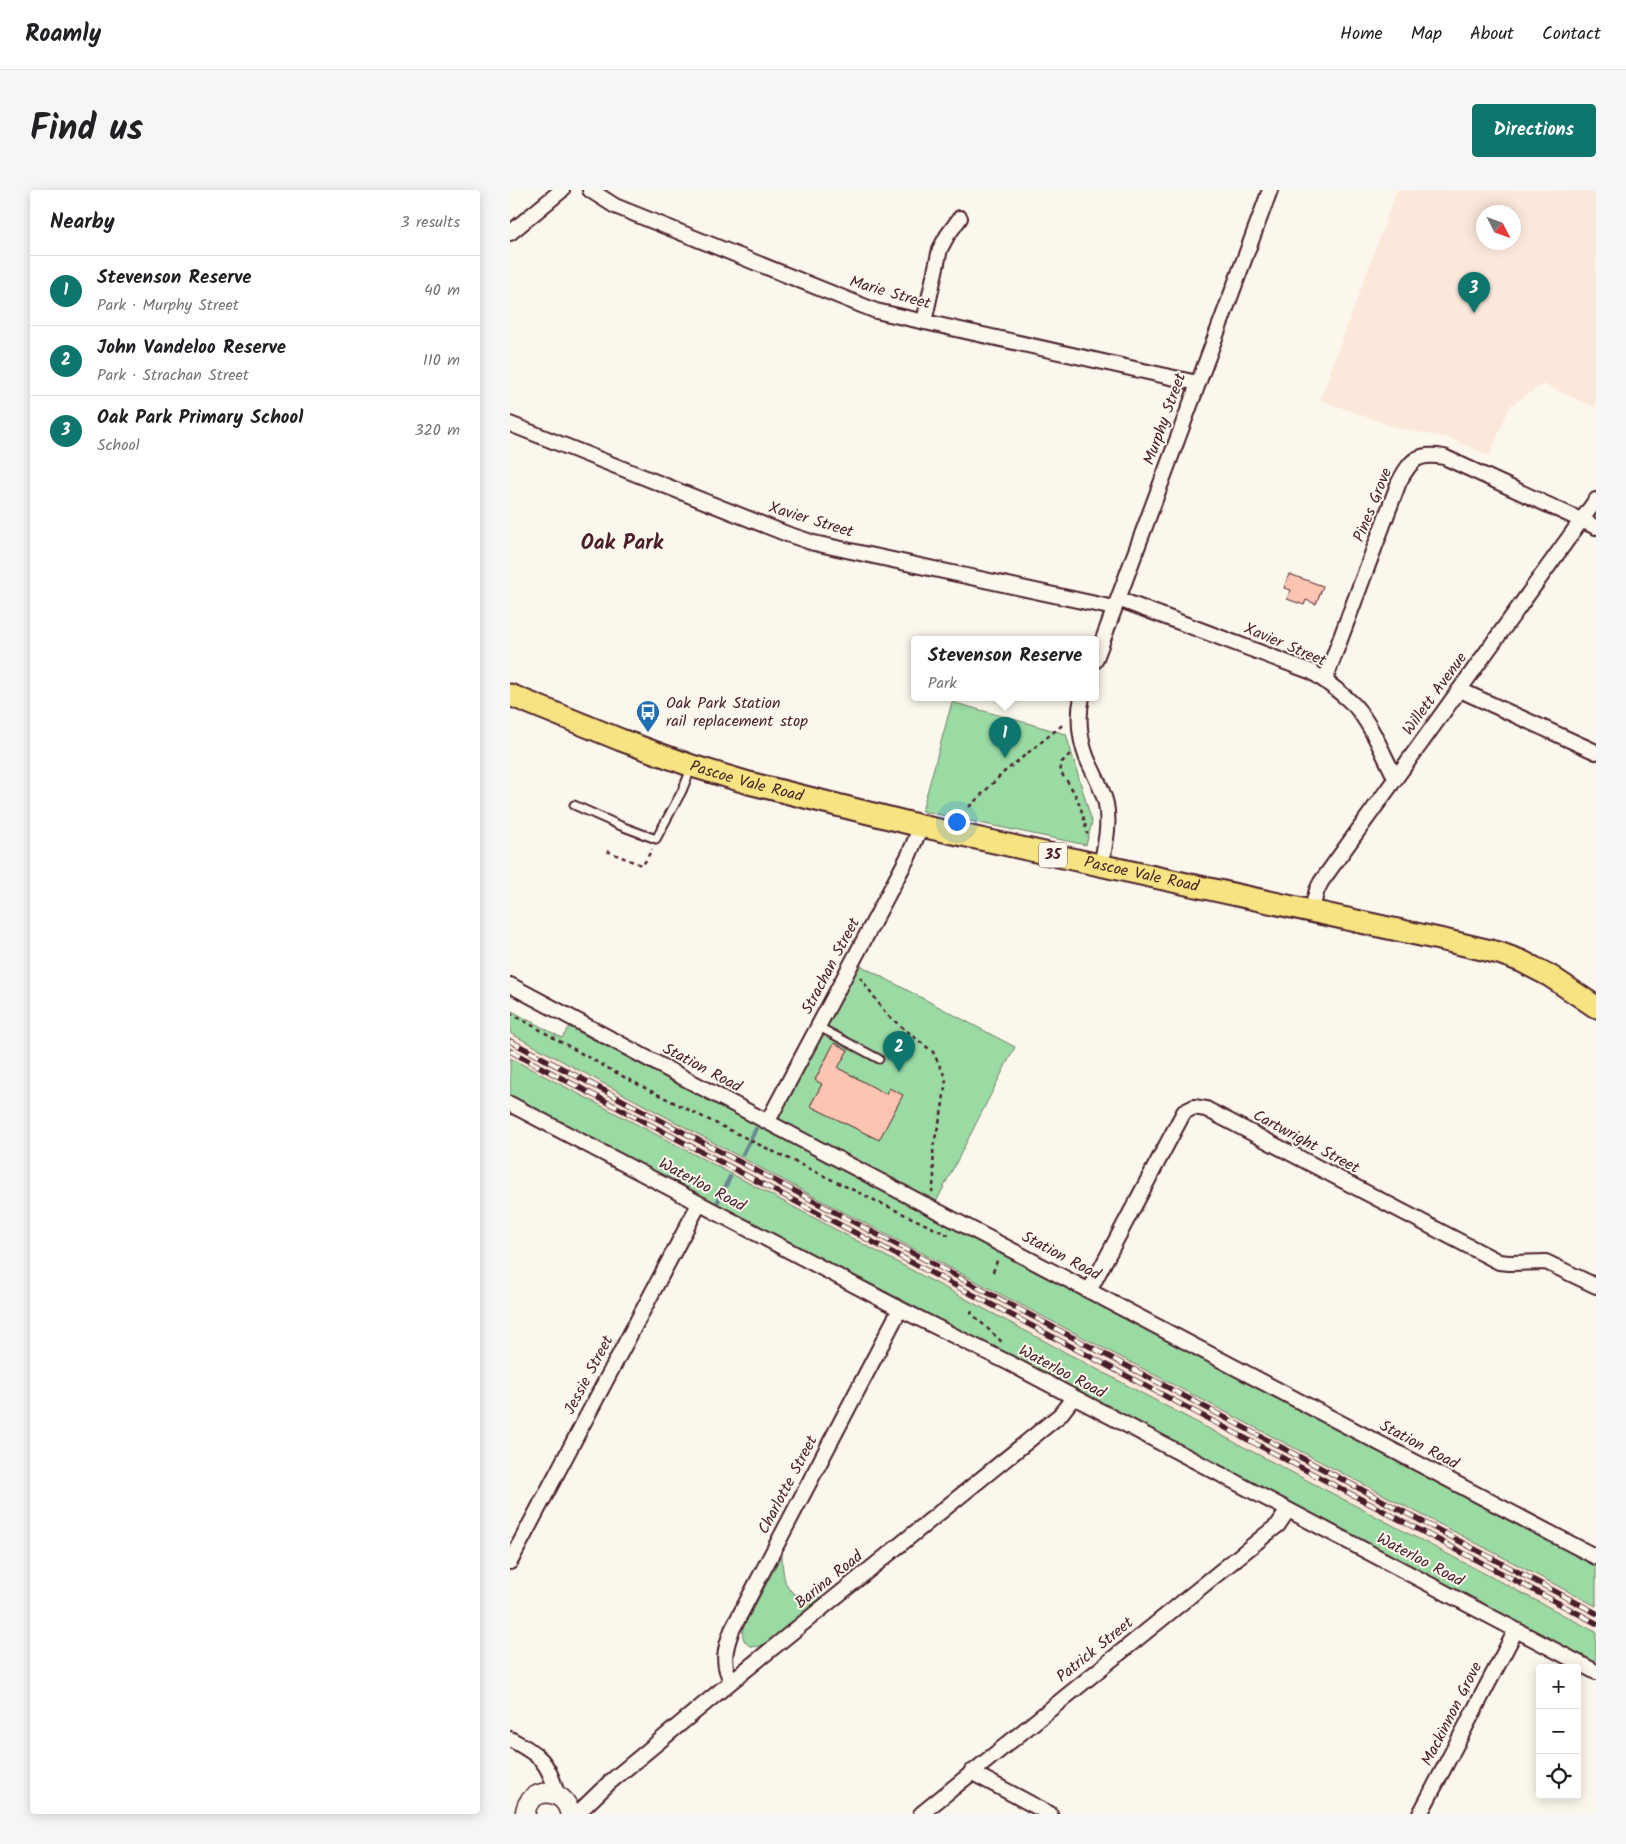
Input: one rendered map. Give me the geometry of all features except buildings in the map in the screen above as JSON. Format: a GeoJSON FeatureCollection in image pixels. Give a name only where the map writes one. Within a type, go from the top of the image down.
{"type":"FeatureCollection","features":[{"type":"Feature","properties":{"kind":"main road","name":"Pascoe Vale Road"},"geometry":{"type":"LineString","coordinates":[[510,695],[621,740],[692,766],[748,783],[921,826],[1499,953],[1521,961],[1544,973],[1596,1006]]}},
{"type":"Feature","properties":{"kind":"street"},"geometry":{"type":"LineString","coordinates":[[510,233],[562,190]]}},
{"type":"Feature","properties":{"kind":"street","name":"Marie Street"},"geometry":{"type":"LineString","coordinates":[[590,190],[615,206],[876,311],[1197,383]]}},
{"type":"Feature","properties":{"kind":"street","name":"Murphy Street"},"geometry":{"type":"LineString","coordinates":[[1099,650],[1270,190]]}},
{"type":"Feature","properties":{"kind":"street"},"geometry":{"type":"LineString","coordinates":[[924,322],[940,250],[960,218]]}},
{"type":"Feature","properties":{"kind":"street","name":"Xavier Street"},"geometry":{"type":"LineString","coordinates":[[510,424],[814,543],[1116,604],[1294,664],[1325,680],[1355,706],[1366,722],[1396,777]]}},
{"type":"Feature","properties":{"kind":"street","name":"Pines Grove"},"geometry":{"type":"LineString","coordinates":[[1325,680],[1399,482],[1405,470],[1418,457],[1434,455],[1444,457],[1582,520]]}},
{"type":"Feature","properties":{"kind":"street","name":"Willett Avenue"},"geometry":{"type":"LineString","coordinates":[[1311,912],[1321,882],[1596,500]]}},
{"type":"Feature","properties":{"kind":"street"},"geometry":{"type":"LineString","coordinates":[[1582,520],[1596,527]]}},
{"type":"Feature","properties":{"kind":"street"},"geometry":{"type":"LineString","coordinates":[[1460,690],[1596,752]]}},
{"type":"Feature","properties":{"kind":"street"},"geometry":{"type":"LineString","coordinates":[[1082,701],[1080,718],[1083,748],[1103,794],[1108,818],[1107,836],[1101,866]]}},
{"type":"Feature","properties":{"kind":"street","name":"Strachan Street"},"geometry":{"type":"LineString","coordinates":[[768,1121],[912,848],[921,826]]}},
{"type":"Feature","properties":{"kind":"street","name":"Station Road"},"geometry":{"type":"LineString","coordinates":[[510,985],[1596,1558]]}},
{"type":"Feature","properties":{"kind":"street","name":"Waterloo Road"},"geometry":{"type":"LineString","coordinates":[[510,1104],[900,1309],[1011,1364],[1072,1398],[1596,1672]]}},
{"type":"Feature","properties":{"kind":"street","name":"Cartwright Street"},"geometry":{"type":"LineString","coordinates":[[1089,1291],[1180,1119],[1184,1112],[1194,1107],[1206,1109],[1499,1262],[1546,1262],[1596,1286]]}},
{"type":"Feature","properties":{"kind":"street","name":"Jessie Street"},"geometry":{"type":"LineString","coordinates":[[510,1562],[700,1204]]}},
{"type":"Feature","properties":{"kind":"street","name":"Charlotte Street"},"geometry":{"type":"LineString","coordinates":[[732,1681],[728,1675],[725,1658],[726,1645],[732,1630],[900,1309]]}},
{"type":"Feature","properties":{"kind":"street","name":"Barina Road"},"geometry":{"type":"LineString","coordinates":[[546,1806],[587,1796],[604,1787],[1060,1415],[1072,1398]]}},
{"type":"Feature","properties":{"kind":"street","name":"Patrick Street"},"geometry":{"type":"LineString","coordinates":[[921,1814],[1278,1525],[1288,1510]]}},
{"type":"Feature","properties":{"kind":"street","name":"Mackinnon Grove"},"geometry":{"type":"LineString","coordinates":[[1420,1814],[1516,1630]]}},
{"type":"Feature","properties":{"kind":"street"},"geometry":{"type":"LineString","coordinates":[[510,1739],[535,1753],[547,1768],[546,1806]]}},
{"type":"Feature","properties":{"kind":"street"},"geometry":{"type":"LineString","coordinates":[[971,1772],[1050,1814]]}},
{"type":"Feature","properties":{"kind":"lane"},"geometry":{"type":"LineString","coordinates":[[574,805],[656,839],[682,792],[692,766]]}},
{"type":"Feature","properties":{"kind":"lane"},"geometry":{"type":"LineString","coordinates":[[819,1026],[879,1059]]}},
{"type":"Feature","properties":{"kind":"path"},"geometry":{"type":"LineString","coordinates":[[969,808],[1004,772],[1066,722]]}},
{"type":"Feature","properties":{"kind":"path"},"geometry":{"type":"LineString","coordinates":[[1070,754],[1062,762],[1060,772],[1070,783],[1078,797],[1087,834]]}},
{"type":"Feature","properties":{"kind":"path"},"geometry":{"type":"LineString","coordinates":[[607,851],[641,865],[645,862],[656,839]]}},
{"type":"Feature","properties":{"kind":"path"},"geometry":{"type":"LineString","coordinates":[[851,964],[887,1015],[933,1052],[946,1079],[942,1110],[932,1147],[934,1179],[932,1192]]}},
{"type":"Feature","properties":{"kind":"path"},"geometry":{"type":"LineString","coordinates":[[510,1013],[596,1062],[673,1102],[905,1216],[958,1239]]}},
{"type":"Feature","properties":{"kind":"path"},"geometry":{"type":"LineString","coordinates":[[993,1272],[999,1259]]}},
{"type":"Feature","properties":{"kind":"path"},"geometry":{"type":"LineString","coordinates":[[972,1311],[1015,1354],[1011,1364]]}},
{"type":"Feature","properties":{"kind":"shaded area"},"geometry":{"type":"Polygon","coordinates":[[[1397,190],[1596,190],[1596,408],[1543,384],[1510,406],[1489,456],[1449,438],[1397,428],[1320,400],[1397,190]]]}},
{"type":"Feature","properties":{"kind":"shaded area"},"geometry":{"type":"Polygon","coordinates":[[[510,1033],[811,1195],[1596,1606],[1596,1632],[510,1058],[510,1033]]]}},
{"type":"Feature","properties":{"kind":"green space"},"geometry":{"type":"Polygon","coordinates":[[[952,702],[1066,734],[1092,822],[1086,845],[922,811],[952,702]]]}},
{"type":"Feature","properties":{"kind":"green space"},"geometry":{"type":"Polygon","coordinates":[[[852,961],[1015,1047],[930,1214],[767,1129],[852,961]]]}},
{"type":"Feature","properties":{"kind":"green space"},"geometry":{"type":"Polygon","coordinates":[[[510,1010],[562,1038],[569,1027],[1596,1566],[1596,1606],[811,1195],[510,1033],[510,1010]]]}},
{"type":"Feature","properties":{"kind":"green space"},"geometry":{"type":"Polygon","coordinates":[[[510,1058],[1596,1632],[1596,1663],[995,1348],[510,1097],[510,1058]]]}},
{"type":"Feature","properties":{"kind":"green space"},"geometry":{"type":"Polygon","coordinates":[[[782,1554],[784,1575],[789,1589],[801,1596],[822,1597],[769,1642],[754,1647],[746,1643],[743,1628],[782,1554]]]}},
{"type":"Feature","properties":{"kind":"waterway"},"geometry":{"type":"LineString","coordinates":[[743,1154],[756,1129]]}},
{"type":"Feature","properties":{"kind":"waterway"},"geometry":{"type":"LineString","coordinates":[[718,1201],[730,1177]]}},
{"type":"Feature","properties":{"kind":"railway"},"geometry":{"type":"LineString","coordinates":[[510,1041],[1596,1613]]}},
{"type":"Feature","properties":{"kind":"railway"},"geometry":{"type":"LineString","coordinates":[[510,1051],[1596,1623]]}},
{"type":"Feature","properties":{"kind":"place","name":"Oak Park Primary School"},"geometry":{"type":"Point","coordinates":[1474,313]}},
{"type":"Feature","properties":{"kind":"place","name":"Oak Park Station rail replacement stop"},"geometry":{"type":"Point","coordinates":[648,733]}},
{"type":"Feature","properties":{"kind":"place","name":"Stevenson Reserve"},"geometry":{"type":"Point","coordinates":[1005,758]}},
{"type":"Feature","properties":{"kind":"place","name":"John Vandeloo Reserve"},"geometry":{"type":"Point","coordinates":[899,1072]}},
{"type":"Feature","properties":{"kind":"district","name":"Oak Park"},"geometry":{"type":"Point","coordinates":[622,543]}}]}
